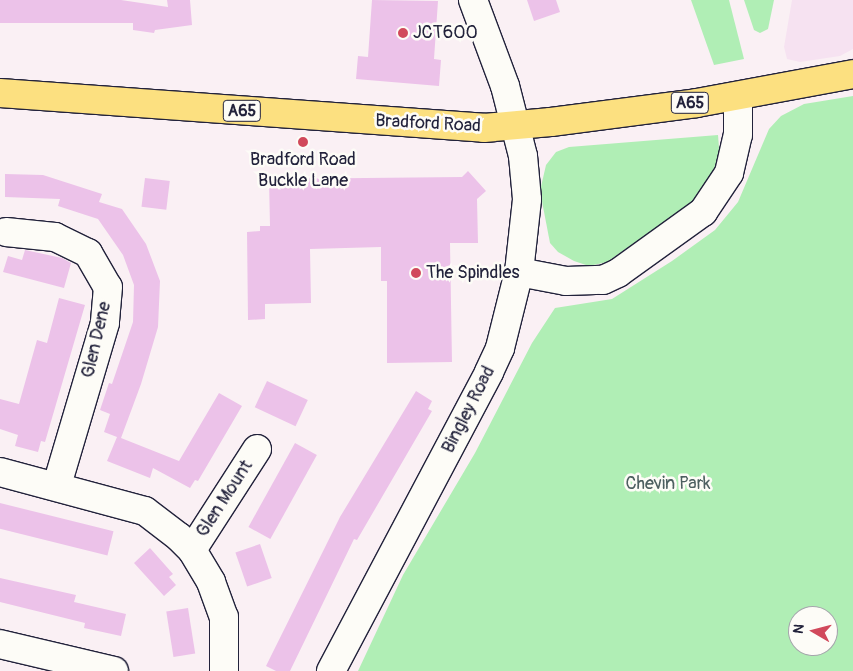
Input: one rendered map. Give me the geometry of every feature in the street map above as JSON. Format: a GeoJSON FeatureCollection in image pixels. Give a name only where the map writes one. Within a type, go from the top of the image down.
{"type":"FeatureCollection","features":[{"type":"Feature","properties":{"kind":"main road","name":"Bradford Road"},"geometry":{"type":"LineString","coordinates":[[0,93],[453,127],[517,125],[738,96],[853,74]]}},
{"type":"Feature","properties":{"kind":"street","name":"Bingley Road"},"geometry":{"type":"LineString","coordinates":[[331,671],[489,372],[500,348],[519,272],[527,199],[517,125],[473,0]]}},
{"type":"Feature","properties":{"kind":"street"},"geometry":{"type":"LineString","coordinates":[[519,272],[566,281],[603,280],[618,273],[703,212],[729,174],[738,136],[738,96]]}},
{"type":"Feature","properties":{"kind":"street","name":"Glen Dene"},"geometry":{"type":"LineString","coordinates":[[6,231],[55,237],[88,253],[108,287],[105,323],[57,485]]}},
{"type":"Feature","properties":{"kind":"street","name":"Glen Mount"},"geometry":{"type":"LineString","coordinates":[[192,550],[257,449]]}},
{"type":"Feature","properties":{"kind":"street"},"geometry":{"type":"LineString","coordinates":[[0,472],[57,485],[145,511],[192,550],[211,582],[224,617],[224,671]]}},
{"type":"Feature","properties":{"kind":"street"},"geometry":{"type":"LineString","coordinates":[[0,644],[114,671]]}},
{"type":"Feature","properties":{"kind":"shaded area"},"geometry":{"type":"Polygon","coordinates":[[[792,0],[853,0],[853,49],[840,56],[800,62],[787,59],[784,47],[792,0]]]}},
{"type":"Feature","properties":{"kind":"green space"},"geometry":{"type":"Polygon","coordinates":[[[691,0],[729,0],[744,59],[714,65],[691,0]]]}},
{"type":"Feature","properties":{"kind":"green space"},"geometry":{"type":"Polygon","coordinates":[[[744,0],[774,0],[768,29],[760,33],[754,30],[744,0]]]}},
{"type":"Feature","properties":{"kind":"green space","name":"Chevin Park"},"geometry":{"type":"Polygon","coordinates":[[[853,96],[853,671],[358,671],[403,575],[475,453],[532,343],[555,308],[612,299],[672,261],[715,230],[738,202],[769,129],[781,116],[804,104],[853,96]]]}},
{"type":"Feature","properties":{"kind":"green space"},"geometry":{"type":"Polygon","coordinates":[[[718,135],[720,160],[713,181],[702,196],[607,262],[589,266],[574,261],[558,252],[550,243],[540,191],[546,165],[556,152],[569,147],[718,135]]]}},
{"type":"Feature","properties":{"kind":"building"},"geometry":{"type":"Polygon","coordinates":[[[0,0],[121,0],[168,7],[167,0],[190,0],[192,25],[155,30],[154,33],[133,30],[133,23],[0,23],[0,0]]]}},
{"type":"Feature","properties":{"kind":"building","name":"JCT600"},"geometry":{"type":"Polygon","coordinates":[[[372,0],[438,1],[434,59],[441,60],[439,86],[356,79],[358,56],[368,57],[372,0]]]}},
{"type":"Feature","properties":{"kind":"building"},"geometry":{"type":"Polygon","coordinates":[[[527,0],[556,0],[560,12],[534,21],[527,0]]]}},
{"type":"Feature","properties":{"kind":"building","name":"The Spindles"},"geometry":{"type":"Polygon","coordinates":[[[468,171],[486,191],[477,199],[478,243],[450,243],[452,362],[387,363],[387,281],[381,281],[381,247],[310,249],[311,303],[265,304],[265,319],[248,320],[247,232],[260,231],[260,226],[270,226],[269,179],[462,177],[468,171]]]}},
{"type":"Feature","properties":{"kind":"building"},"geometry":{"type":"Polygon","coordinates":[[[5,174],[43,175],[102,194],[99,202],[122,209],[146,244],[160,281],[158,327],[141,384],[121,438],[179,461],[219,393],[242,406],[198,481],[195,480],[190,488],[153,468],[150,478],[107,461],[117,437],[104,432],[110,414],[100,410],[109,383],[112,384],[133,322],[134,285],[123,255],[98,219],[58,206],[60,199],[5,197],[5,174]]]}},
{"type":"Feature","properties":{"kind":"building"},"geometry":{"type":"Polygon","coordinates":[[[145,178],[170,181],[166,210],[141,207],[145,178]]]}},
{"type":"Feature","properties":{"kind":"building"},"geometry":{"type":"Polygon","coordinates":[[[25,250],[62,258],[71,263],[64,288],[3,272],[8,256],[22,260],[25,250]]]}},
{"type":"Feature","properties":{"kind":"building"},"geometry":{"type":"Polygon","coordinates":[[[59,298],[85,305],[45,442],[41,441],[38,452],[15,446],[18,435],[0,429],[0,399],[19,404],[37,340],[47,343],[59,298]]]}},
{"type":"Feature","properties":{"kind":"building"},"geometry":{"type":"Polygon","coordinates":[[[267,381],[308,400],[296,426],[255,407],[267,381]]]}},
{"type":"Feature","properties":{"kind":"building"},"geometry":{"type":"Polygon","coordinates":[[[416,391],[432,401],[428,409],[432,411],[357,540],[354,539],[290,671],[276,671],[266,666],[340,517],[416,391]]]}},
{"type":"Feature","properties":{"kind":"building"},"geometry":{"type":"Polygon","coordinates":[[[295,443],[317,455],[270,539],[248,527],[295,443]]]}},
{"type":"Feature","properties":{"kind":"building"},"geometry":{"type":"Polygon","coordinates":[[[0,503],[114,531],[107,556],[0,529],[0,503]]]}},
{"type":"Feature","properties":{"kind":"building"},"geometry":{"type":"Polygon","coordinates":[[[260,544],[272,578],[247,587],[235,552],[260,544]]]}},
{"type":"Feature","properties":{"kind":"building"},"geometry":{"type":"Polygon","coordinates":[[[150,548],[173,574],[169,577],[176,585],[164,596],[134,563],[150,548]]]}},
{"type":"Feature","properties":{"kind":"building"},"geometry":{"type":"Polygon","coordinates":[[[0,578],[76,595],[74,602],[126,614],[121,636],[84,628],[85,623],[0,602],[0,578]]]}},
{"type":"Feature","properties":{"kind":"building"},"geometry":{"type":"Polygon","coordinates":[[[188,608],[195,653],[173,657],[166,611],[188,608]]]}},
{"type":"Feature","properties":{"kind":"place","name":"JCT600"},"geometry":{"type":"Point","coordinates":[403,33]}},
{"type":"Feature","properties":{"kind":"place","name":"Bradford Road Buckle Lane"},"geometry":{"type":"Point","coordinates":[303,142]}},
{"type":"Feature","properties":{"kind":"place","name":"The Spindles"},"geometry":{"type":"Point","coordinates":[416,273]}}]}
